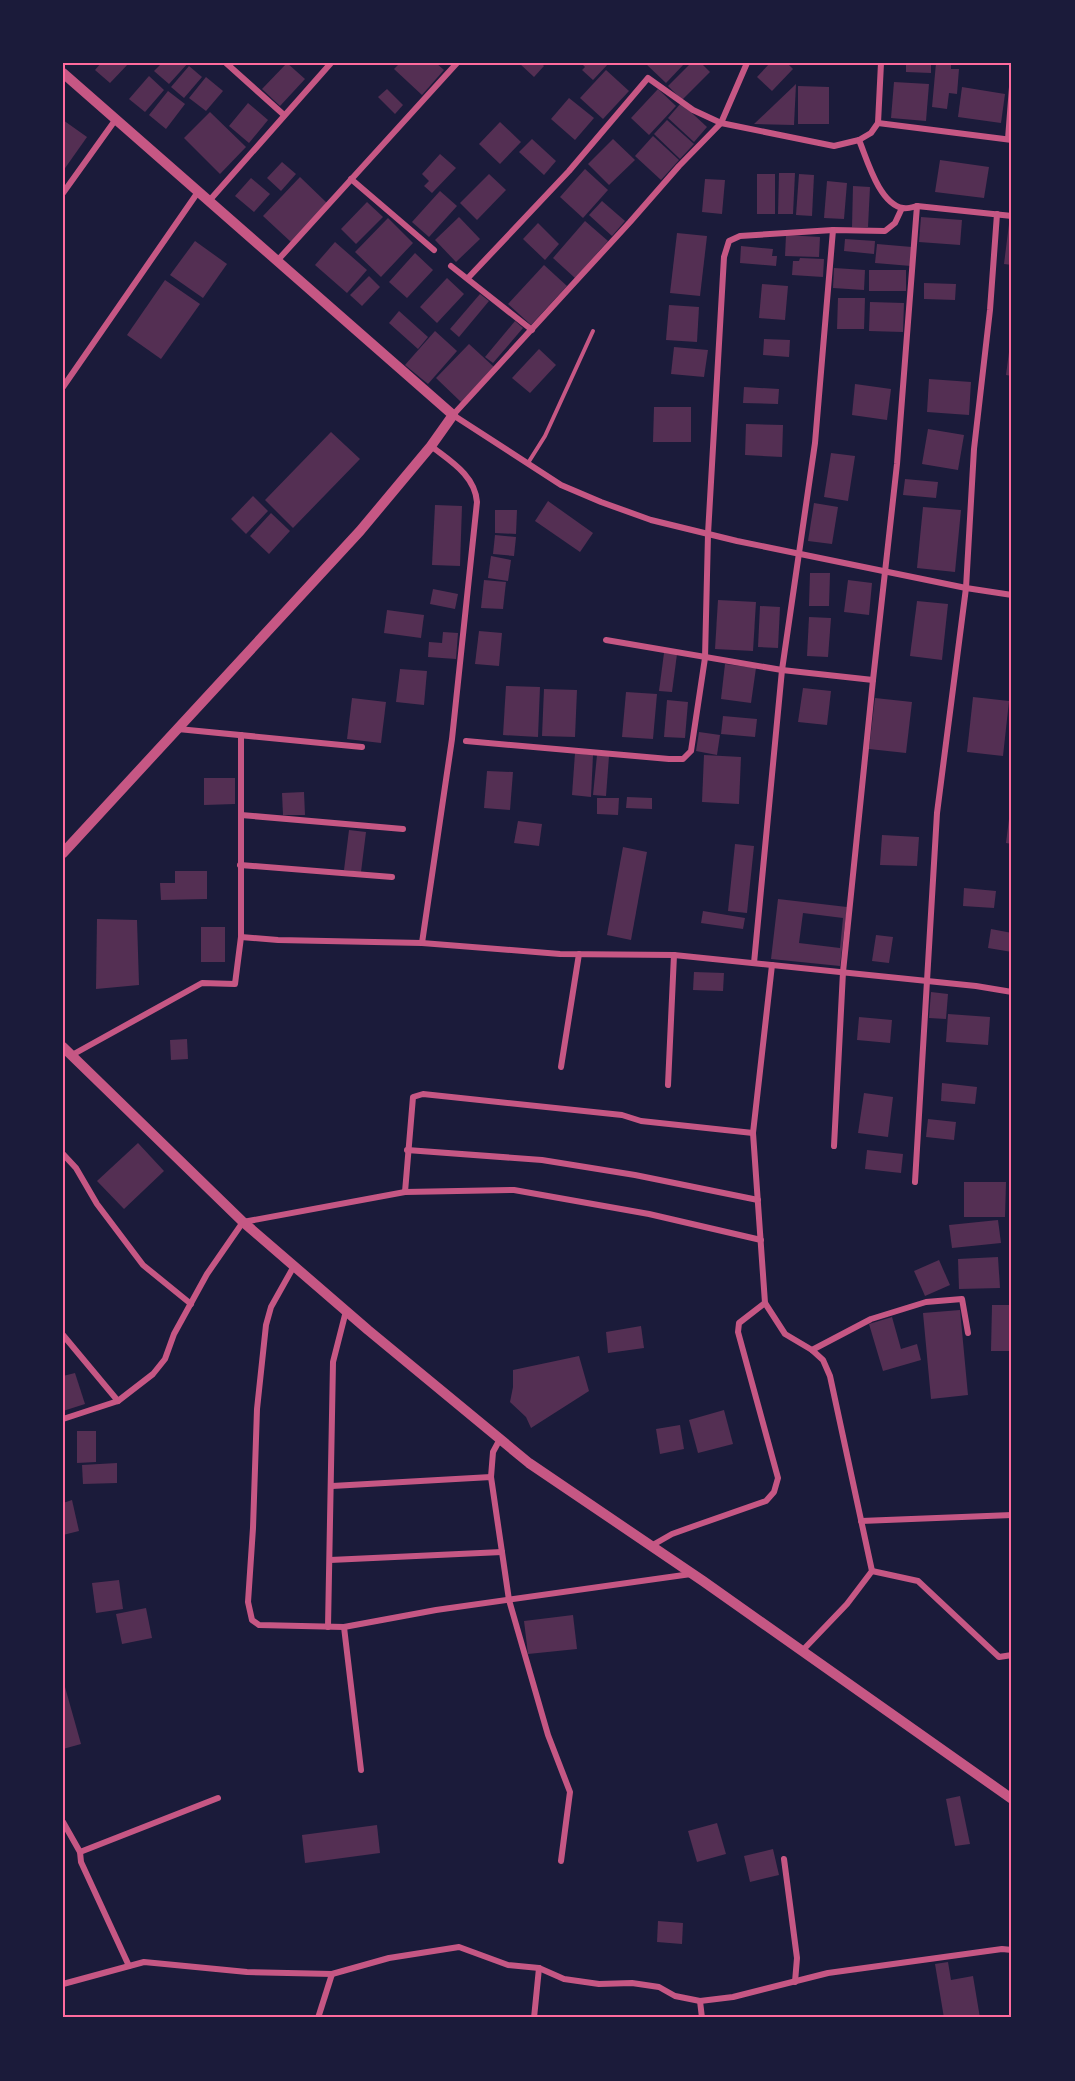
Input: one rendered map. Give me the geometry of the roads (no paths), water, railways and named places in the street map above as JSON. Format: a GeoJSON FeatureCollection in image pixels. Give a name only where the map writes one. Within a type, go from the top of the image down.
{"type":"FeatureCollection","features":[{"type":"Feature","properties":{"kind":"street"},"geometry":{"type":"LineString","coordinates":[[226,63],[284,115]]}},
{"type":"Feature","properties":{"kind":"street"},"geometry":{"type":"LineString","coordinates":[[209,201],[331,63]]}},
{"type":"Feature","properties":{"kind":"street"},"geometry":{"type":"LineString","coordinates":[[277,261],[457,63]]}},
{"type":"Feature","properties":{"kind":"street"},"geometry":{"type":"LineString","coordinates":[[63,852],[360,531],[453,415],[679,166],[721,123],[747,63]]}},
{"type":"Feature","properties":{"kind":"street"},"geometry":{"type":"LineString","coordinates":[[468,278],[569,171],[648,78],[693,110],[721,123],[834,146],[859,140],[871,133],[878,123],[881,63]]}},
{"type":"Feature","properties":{"kind":"street"},"geometry":{"type":"LineString","coordinates":[[63,73],[453,415],[561,485],[651,520],[708,534],[886,572],[1012,595]]}},
{"type":"Feature","properties":{"kind":"street"},"geometry":{"type":"LineString","coordinates":[[878,123],[1010,139],[1012,87]]}},
{"type":"Feature","properties":{"kind":"street"},"geometry":{"type":"LineString","coordinates":[[63,193],[116,119]]}},
{"type":"Feature","properties":{"kind":"street"},"geometry":{"type":"LineString","coordinates":[[859,140],[880,191],[888,200],[902,208],[917,206],[1012,216]]}},
{"type":"Feature","properties":{"kind":"street"},"geometry":{"type":"LineString","coordinates":[[351,179],[434,250]]}},
{"type":"Feature","properties":{"kind":"street"},"geometry":{"type":"LineString","coordinates":[[63,387],[198,192]]}},
{"type":"Feature","properties":{"kind":"street"},"geometry":{"type":"LineString","coordinates":[[834,1146],[843,972],[897,464],[917,206]]}},
{"type":"Feature","properties":{"kind":"street"},"geometry":{"type":"LineString","coordinates":[[466,741],[683,759],[691,751],[705,658],[708,534],[724,257],[729,241],[740,236],[833,230],[885,231],[895,223],[902,208]]}},
{"type":"Feature","properties":{"kind":"street"},"geometry":{"type":"LineString","coordinates":[[915,1182],[937,813],[966,588],[974,449],[990,310],[997,214]]}},
{"type":"Feature","properties":{"kind":"street"},"geometry":{"type":"LineString","coordinates":[[754,963],[782,670],[815,443],[833,230]]}},
{"type":"Feature","properties":{"kind":"street"},"geometry":{"type":"LineString","coordinates":[[451,266],[532,330]]}},
{"type":"Feature","properties":{"kind":"street"},"geometry":{"type":"LineString","coordinates":[[422,943],[452,739],[477,502],[476,490],[466,474],[430,446]]}},
{"type":"Feature","properties":{"kind":"street"},"geometry":{"type":"LineString","coordinates":[[606,640],[782,670],[873,680]]}},
{"type":"Feature","properties":{"kind":"street"},"geometry":{"type":"LineString","coordinates":[[177,729],[362,747]]}},
{"type":"Feature","properties":{"kind":"street"},"geometry":{"type":"LineString","coordinates":[[72,1055],[202,983],[235,984],[241,937],[241,735]]}},
{"type":"Feature","properties":{"kind":"street"},"geometry":{"type":"LineString","coordinates":[[241,815],[403,829]]}},
{"type":"Feature","properties":{"kind":"street"},"geometry":{"type":"LineString","coordinates":[[240,865],[392,877]]}},
{"type":"Feature","properties":{"kind":"street"},"geometry":{"type":"LineString","coordinates":[[241,937],[422,943],[579,954],[674,955],[1012,992]]}},
{"type":"Feature","properties":{"kind":"street"},"geometry":{"type":"LineString","coordinates":[[561,1067],[579,954]]}},
{"type":"Feature","properties":{"kind":"street"},"geometry":{"type":"LineString","coordinates":[[668,1085],[674,955]]}},
{"type":"Feature","properties":{"kind":"street"},"geometry":{"type":"LineString","coordinates":[[772,965],[753,1133],[765,1303],[785,1334],[812,1350],[823,1360],[830,1376],[872,1571],[847,1604],[802,1651]]}},
{"type":"Feature","properties":{"kind":"street"},"geometry":{"type":"LineString","coordinates":[[63,1047],[243,1222],[529,1463],[692,1574],[1012,1799]]}},
{"type":"Feature","properties":{"kind":"street"},"geometry":{"type":"LineString","coordinates":[[405,1192],[413,1097],[423,1094],[622,1115],[641,1121],[753,1133]]}},
{"type":"Feature","properties":{"kind":"street"},"geometry":{"type":"LineString","coordinates":[[407,1150],[542,1160],[635,1175],[758,1200]]}},
{"type":"Feature","properties":{"kind":"street"},"geometry":{"type":"LineString","coordinates":[[63,1154],[76,1168],[97,1204],[143,1265],[191,1304]]}},
{"type":"Feature","properties":{"kind":"street"},"geometry":{"type":"LineString","coordinates":[[63,1419],[118,1401],[153,1374],[165,1359],[174,1334],[207,1274],[243,1222],[405,1192],[514,1190],[649,1214],[760,1240]]}},
{"type":"Feature","properties":{"kind":"street"},"geometry":{"type":"LineString","coordinates":[[294,1266],[271,1307],[266,1325],[256,1409],[253,1528],[248,1602],[252,1620],[259,1625],[344,1627],[436,1610],[692,1574]]}},
{"type":"Feature","properties":{"kind":"street"},"geometry":{"type":"LineString","coordinates":[[812,1350],[871,1318],[926,1302],[962,1299],[968,1333]]}},
{"type":"Feature","properties":{"kind":"street"},"geometry":{"type":"LineString","coordinates":[[651,1546],[672,1534],[766,1501],[774,1492],[778,1478],[738,1332],[739,1323],[765,1303]]}},
{"type":"Feature","properties":{"kind":"street"},"geometry":{"type":"LineString","coordinates":[[328,1627],[333,1362],[346,1311]]}},
{"type":"Feature","properties":{"kind":"street"},"geometry":{"type":"LineString","coordinates":[[63,1335],[118,1401]]}},
{"type":"Feature","properties":{"kind":"street"},"geometry":{"type":"LineString","coordinates":[[500,1439],[493,1452],[490,1477],[509,1600],[548,1735],[570,1792],[561,1862]]}},
{"type":"Feature","properties":{"kind":"street"},"geometry":{"type":"LineString","coordinates":[[332,1486],[490,1477]]}},
{"type":"Feature","properties":{"kind":"street"},"geometry":{"type":"LineString","coordinates":[[861,1521],[1012,1515]]}},
{"type":"Feature","properties":{"kind":"street"},"geometry":{"type":"LineString","coordinates":[[330,1560],[502,1552]]}},
{"type":"Feature","properties":{"kind":"street"},"geometry":{"type":"LineString","coordinates":[[872,1571],[918,1581],[999,1657],[1012,1655]]}},
{"type":"Feature","properties":{"kind":"street"},"geometry":{"type":"LineString","coordinates":[[344,1627],[361,1770]]}},
{"type":"Feature","properties":{"kind":"street"},"geometry":{"type":"LineString","coordinates":[[80,1852],[218,1798]]}},
{"type":"Feature","properties":{"kind":"street"},"geometry":{"type":"LineString","coordinates":[[63,1822],[80,1852],[81,1862],[129,1966]]}},
{"type":"Feature","properties":{"kind":"street"},"geometry":{"type":"LineString","coordinates":[[784,1859],[797,1958],[795,1982]]}},
{"type":"Feature","properties":{"kind":"street"},"geometry":{"type":"LineString","coordinates":[[63,1984],[144,1962],[247,1972],[332,1974],[389,1958],[459,1947],[508,1965],[539,1968],[564,1979],[599,1984],[632,1983],[659,1988],[675,1996],[700,2001],[733,1997],[828,1973],[1002,1949],[1012,1950]]}},
{"type":"Feature","properties":{"kind":"street"},"geometry":{"type":"LineString","coordinates":[[534,2018],[539,1968]]}},
{"type":"Feature","properties":{"kind":"street"},"geometry":{"type":"LineString","coordinates":[[318,2018],[332,1974]]}},
{"type":"Feature","properties":{"kind":"street"},"geometry":{"type":"LineString","coordinates":[[700,2001],[702,2018]]}},
{"type":"Feature","properties":{"kind":"lane"},"geometry":{"type":"LineString","coordinates":[[528,463],[545,436],[593,331]]}}]}
